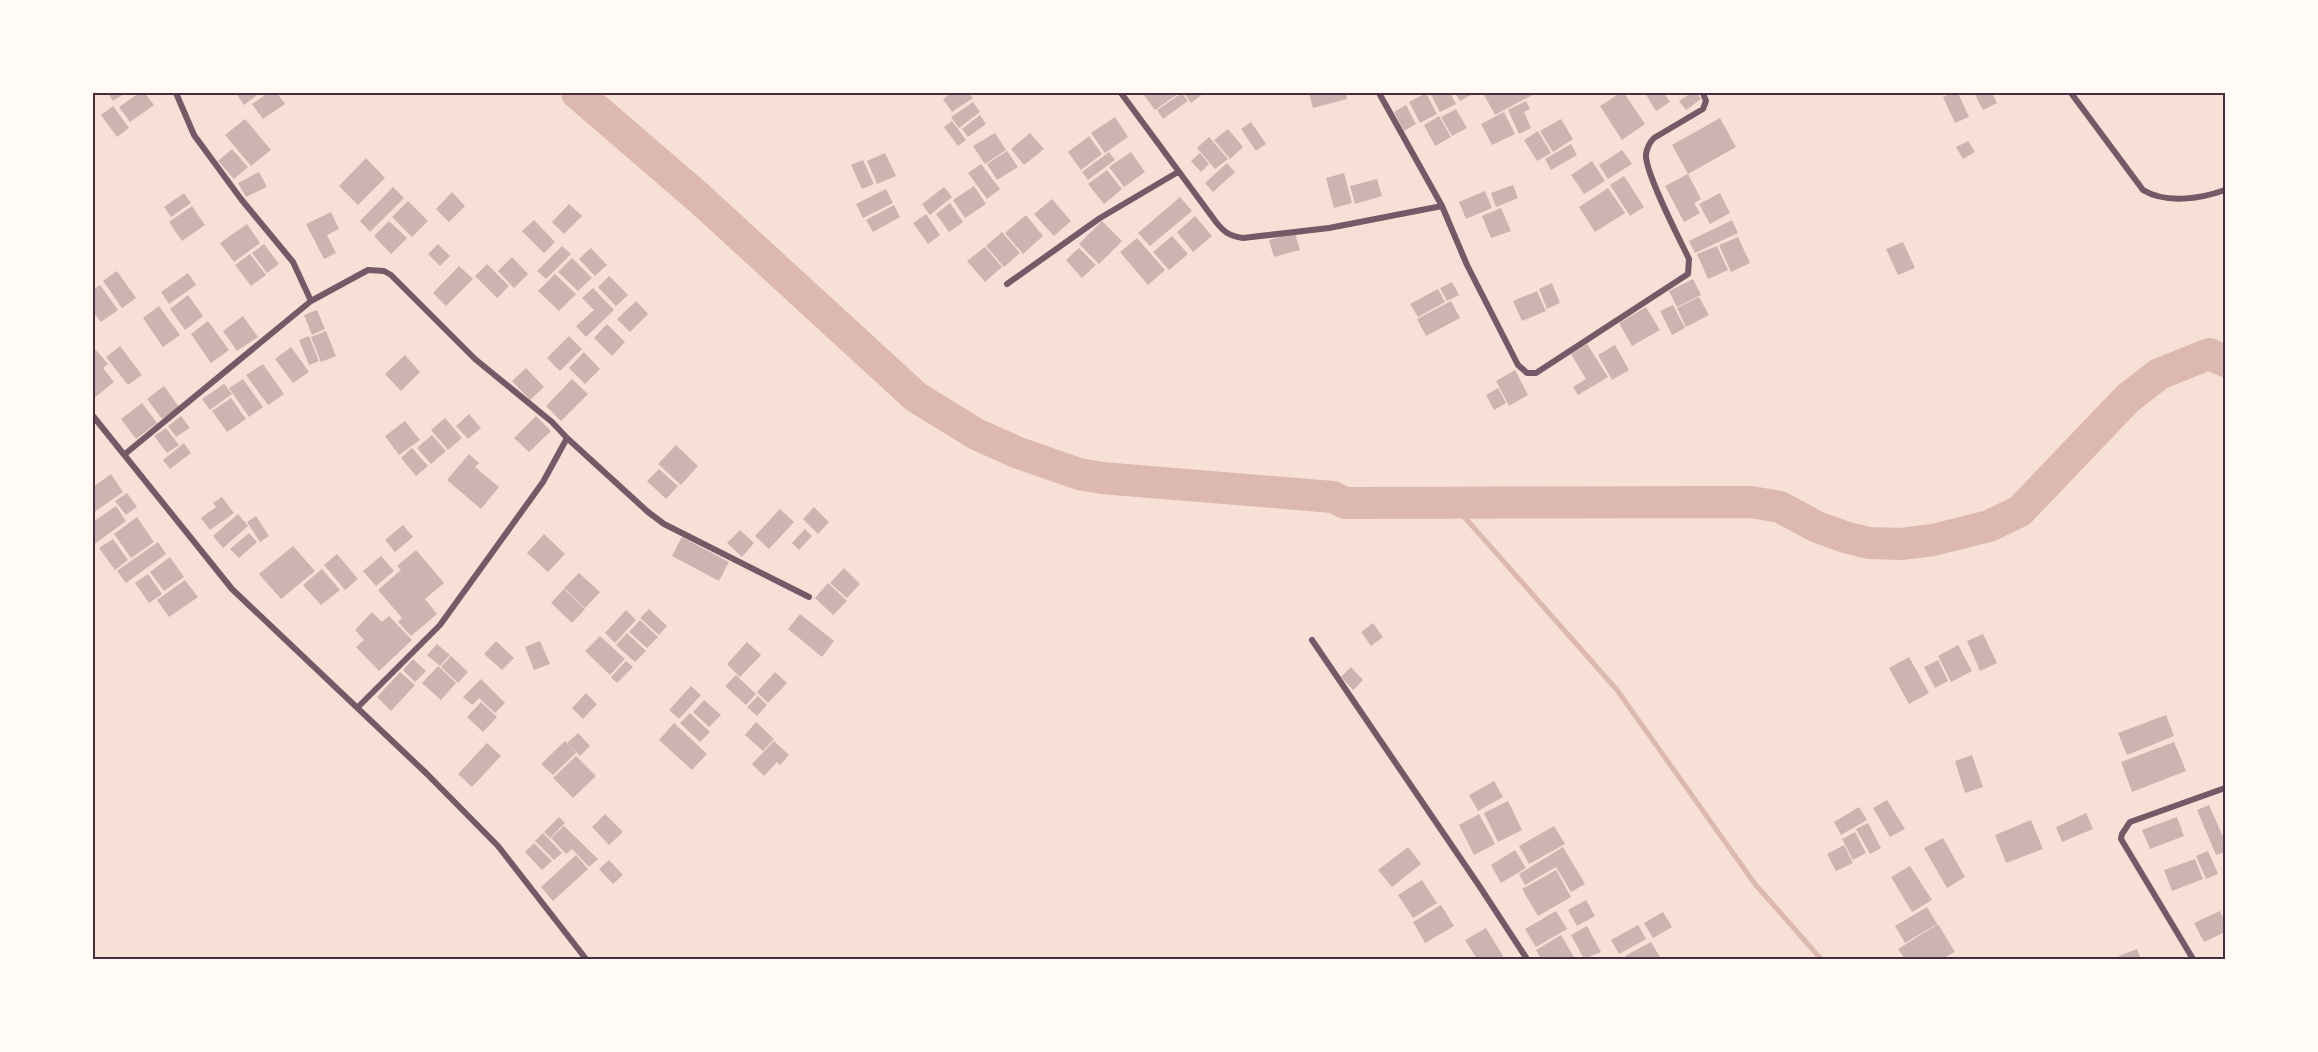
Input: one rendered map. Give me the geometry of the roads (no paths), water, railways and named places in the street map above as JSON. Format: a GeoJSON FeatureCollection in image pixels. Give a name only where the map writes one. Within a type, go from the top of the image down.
{"type":"FeatureCollection","features":[{"type":"Feature","properties":{"kind":"street"},"geometry":{"type":"LineString","coordinates":[[176,93],[194,135],[241,199],[293,262],[311,301]]}},
{"type":"Feature","properties":{"kind":"street"},"geometry":{"type":"LineString","coordinates":[[1121,93],[1226,234],[1234,237],[1243,238],[1329,228],[1442,207]]}},
{"type":"Feature","properties":{"kind":"street"},"geometry":{"type":"LineString","coordinates":[[1379,93],[1442,207],[1467,265],[1518,365],[1527,373],[1536,373],[1688,274],[1689,259],[1652,177],[1645,156],[1649,143],[1654,138],[1703,109],[1706,101],[1703,93]]}},
{"type":"Feature","properties":{"kind":"street"},"geometry":{"type":"LineString","coordinates":[[2071,93],[2143,190],[2155,197],[2165,199],[2214,194],[2225,190]]}},
{"type":"Feature","properties":{"kind":"street"},"geometry":{"type":"LineString","coordinates":[[1007,284],[1100,218],[1178,172]]}},
{"type":"Feature","properties":{"kind":"street"},"geometry":{"type":"LineString","coordinates":[[124,454],[311,301],[368,270],[384,271],[391,275],[475,359],[552,422],[648,512],[664,524],[809,597]]}},
{"type":"Feature","properties":{"kind":"street"},"geometry":{"type":"LineString","coordinates":[[93,416],[232,589],[428,774],[498,846],[586,959]]}},
{"type":"Feature","properties":{"kind":"street"},"geometry":{"type":"LineString","coordinates":[[358,707],[440,625],[543,482],[567,438]]}},
{"type":"Feature","properties":{"kind":"street"},"geometry":{"type":"LineString","coordinates":[[1312,640],[1527,959]]}},
{"type":"Feature","properties":{"kind":"street"},"geometry":{"type":"LineString","coordinates":[[2193,959],[2121,839],[2130,822],[2225,788]]}},
{"type":"Feature","properties":{"kind":"waterway"},"geometry":{"type":"LineString","coordinates":[[577,93],[699,198],[916,397],[976,434],[1016,452],[1079,474],[1102,478],[1333,497],[1345,503],[1751,502],[1780,507],[1817,527],[1848,538],[1869,543],[1901,544],[1933,540],[1989,526],[2020,511],[2128,398],[2159,374],[2209,354],[2225,361]]}},
{"type":"Feature","properties":{"kind":"waterway"},"geometry":{"type":"LineString","coordinates":[[1452,503],[1617,690],[1755,884],[1821,959]]}}]}
